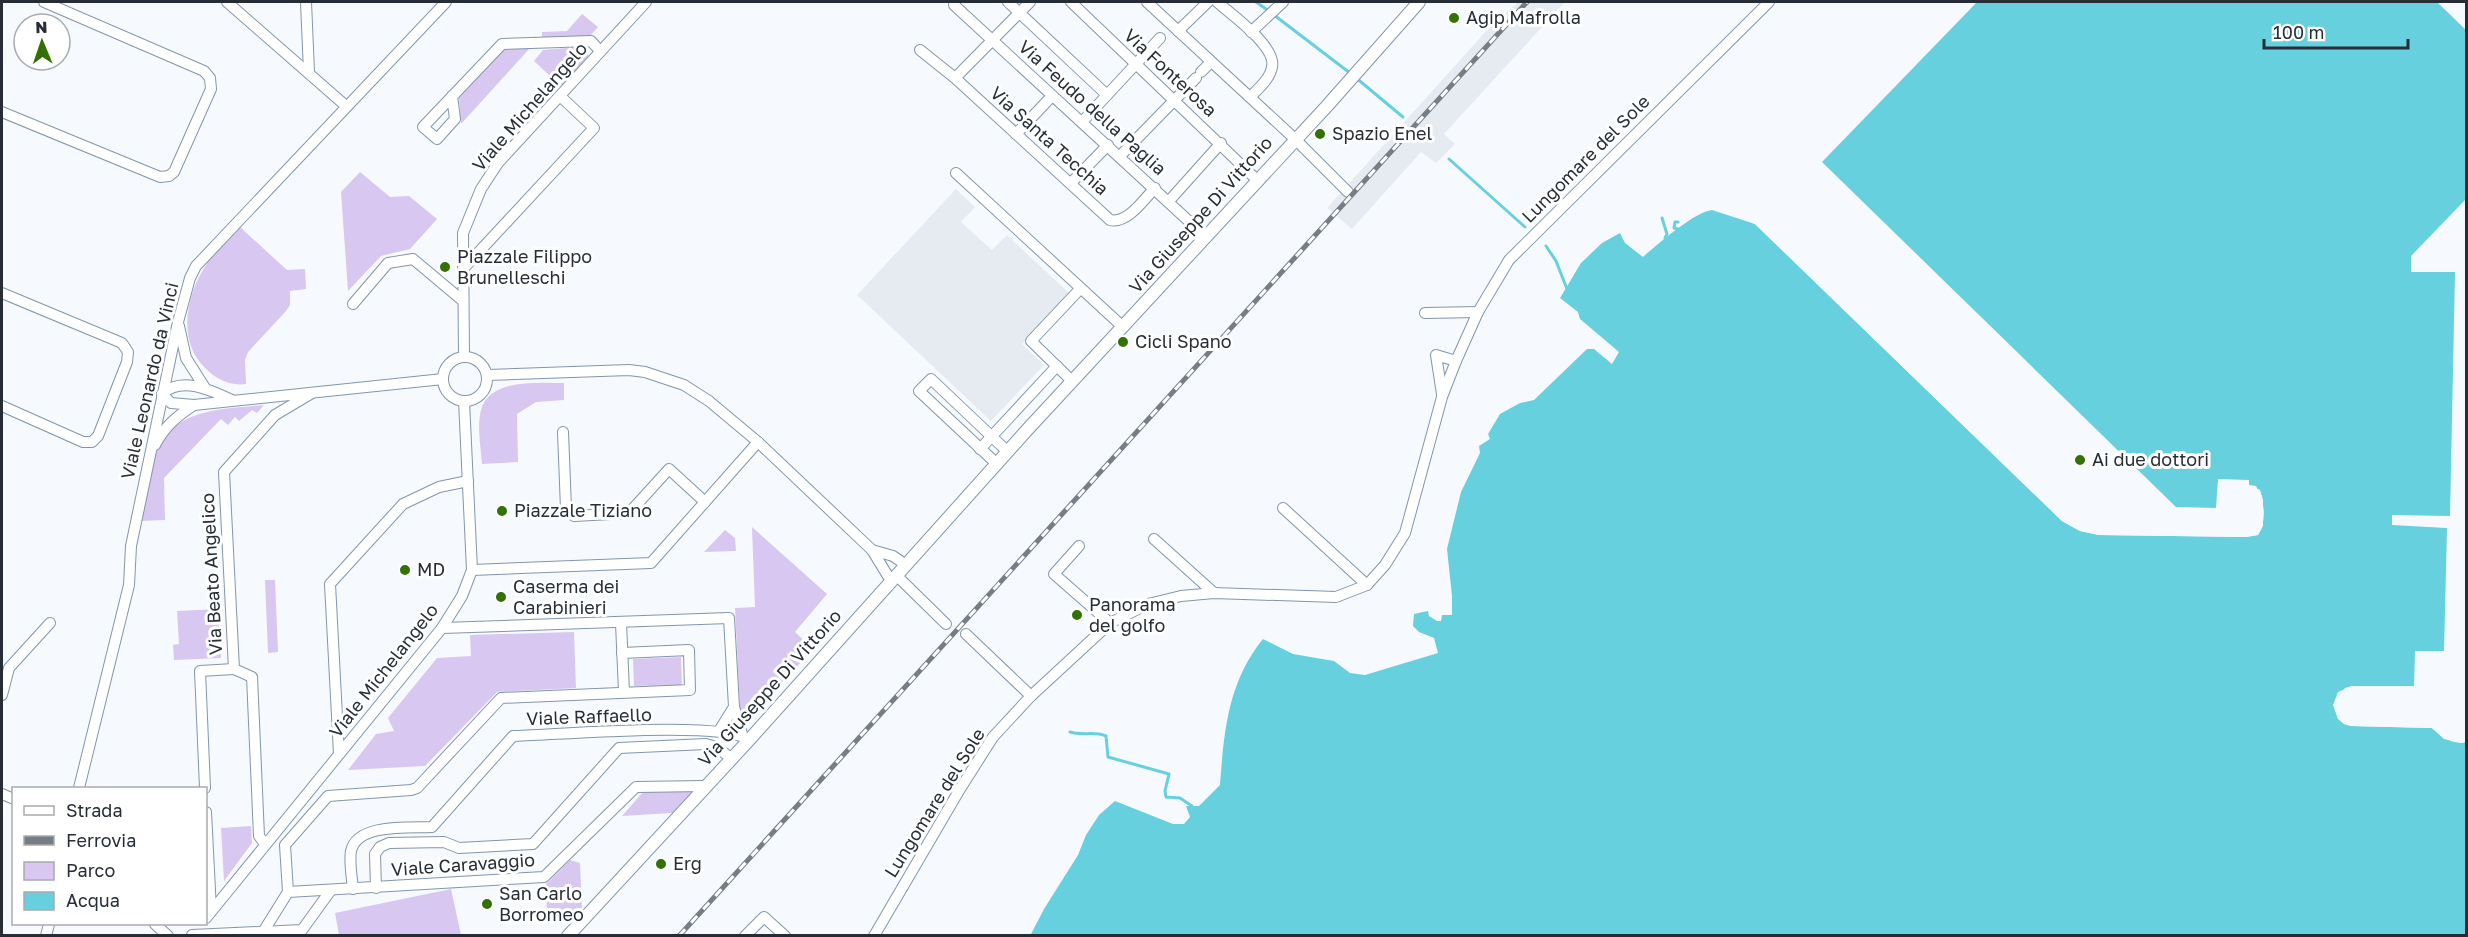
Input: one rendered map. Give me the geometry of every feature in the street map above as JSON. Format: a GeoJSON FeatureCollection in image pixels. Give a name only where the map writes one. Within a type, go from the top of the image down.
{"type":"FeatureCollection","features":[{"type":"Feature","properties":{"kind":"main road","name":"Via Giuseppe Di Vittorio"},"geometry":{"type":"LineString","coordinates":[[568,936],[732,758],[745,737],[1327,106],[1419,2]]}},
{"type":"Feature","properties":{"kind":"street"},"geometry":{"type":"LineString","coordinates":[[2,112],[160,177],[169,176],[174,172],[211,89],[210,78],[204,72],[44,2]]}},
{"type":"Feature","properties":{"kind":"street"},"geometry":{"type":"LineString","coordinates":[[227,2],[346,106]]}},
{"type":"Feature","properties":{"kind":"street"},"geometry":{"type":"LineString","coordinates":[[306,2],[309,72]]}},
{"type":"Feature","properties":{"kind":"street","name":"Viale Leonardo da Vinci"},"geometry":{"type":"LineString","coordinates":[[79,787],[129,585],[131,546],[162,394],[190,278],[196,266],[446,2]]}},
{"type":"Feature","properties":{"kind":"street","name":"Viale Michelangelo"},"geometry":{"type":"LineString","coordinates":[[464,357],[463,233],[481,189],[498,163],[646,2]]}},
{"type":"Feature","properties":{"kind":"street"},"geometry":{"type":"LineString","coordinates":[[1008,2],[1107,95]]}},
{"type":"Feature","properties":{"kind":"street"},"geometry":{"type":"LineString","coordinates":[[955,78],[1030,2]]}},
{"type":"Feature","properties":{"kind":"street","name":"Via Fonterosa"},"geometry":{"type":"LineString","coordinates":[[1071,2],[1221,143],[1257,180]]}},
{"type":"Feature","properties":{"kind":"street"},"geometry":{"type":"LineString","coordinates":[[1147,2],[1295,139],[1348,192]]}},
{"type":"Feature","properties":{"kind":"street"},"geometry":{"type":"LineString","coordinates":[[1178,31],[1208,2]]}},
{"type":"Feature","properties":{"kind":"street"},"geometry":{"type":"LineString","coordinates":[[1217,2],[1251,32],[1271,56],[1273,66],[1268,78],[1250,97]]}},
{"type":"Feature","properties":{"kind":"street","name":"Lungomare del Sole"},"geometry":{"type":"LineString","coordinates":[[874,936],[993,737],[1031,696],[1110,623],[1148,604],[1181,596],[1214,592],[1336,597],[1367,585],[1385,565],[1405,532],[1442,397],[1478,312],[1509,260],[1769,2]]}},
{"type":"Feature","properties":{"kind":"street","name":"Via Feudo della Paglia"},"geometry":{"type":"LineString","coordinates":[[954,5],[1205,236]]}},
{"type":"Feature","properties":{"kind":"street"},"geometry":{"type":"LineString","coordinates":[[1251,32],[1280,5]]}},
{"type":"Feature","properties":{"kind":"street"},"geometry":{"type":"LineString","coordinates":[[1082,122],[1160,38]]}},
{"type":"Feature","properties":{"kind":"street"},"geometry":{"type":"LineString","coordinates":[[452,96],[502,44],[591,41],[600,51]]}},
{"type":"Feature","properties":{"kind":"street","name":"Via Santa Tecchia"},"geometry":{"type":"LineString","coordinates":[[920,50],[955,78],[1110,220],[1117,221],[1125,218],[1155,188]]}},
{"type":"Feature","properties":{"kind":"street"},"geometry":{"type":"LineString","coordinates":[[1120,156],[1211,62]]}},
{"type":"Feature","properties":{"kind":"street"},"geometry":{"type":"LineString","coordinates":[[463,270],[594,128],[560,96]]}},
{"type":"Feature","properties":{"kind":"street"},"geometry":{"type":"LineString","coordinates":[[1016,134],[1052,96]]}},
{"type":"Feature","properties":{"kind":"street","name":"Via Fonterosa"},"geometry":{"type":"LineString","coordinates":[[1169,201],[1221,143]]}},
{"type":"Feature","properties":{"kind":"street"},"geometry":{"type":"LineString","coordinates":[[1071,183],[1108,145]]}},
{"type":"Feature","properties":{"kind":"street"},"geometry":{"type":"LineString","coordinates":[[956,173],[1123,327]]}},
{"type":"Feature","properties":{"kind":"street"},"geometry":{"type":"LineString","coordinates":[[352,304],[388,263],[413,259],[463,301]]}},
{"type":"Feature","properties":{"kind":"street"},"geometry":{"type":"LineString","coordinates":[[1072,381],[1031,341],[1080,289]]}},
{"type":"Feature","properties":{"kind":"street"},"geometry":{"type":"LineString","coordinates":[[2,293],[122,343],[128,352],[128,362],[98,436],[92,442],[84,442],[2,406]]}},
{"type":"Feature","properties":{"kind":"street"},"geometry":{"type":"LineString","coordinates":[[1425,313],[1478,312]]}},
{"type":"Feature","properties":{"kind":"street"},"geometry":{"type":"LineString","coordinates":[[178,322],[186,358],[205,388]]}},
{"type":"Feature","properties":{"kind":"street","name":"Lungomare del Sole"},"geometry":{"type":"LineString","coordinates":[[1442,397],[1436,355],[1456,361]]}},
{"type":"Feature","properties":{"kind":"street"},"geometry":{"type":"LineString","coordinates":[[464,357],[479,362],[487,375],[487,382],[482,393],[471,400],[464,400],[450,394],[443,379],[449,364],[464,357]]}},
{"type":"Feature","properties":{"kind":"street"},"geometry":{"type":"LineString","coordinates":[[980,448],[1057,366]]}},
{"type":"Feature","properties":{"kind":"street"},"geometry":{"type":"LineString","coordinates":[[487,375],[601,369],[645,372],[684,385],[709,401],[758,442],[872,549],[893,578],[946,624]]}},
{"type":"Feature","properties":{"kind":"street"},"geometry":{"type":"LineString","coordinates":[[232,400],[205,388],[170,387],[162,394],[171,403],[194,405],[443,379]]}},
{"type":"Feature","properties":{"kind":"street"},"geometry":{"type":"LineString","coordinates":[[997,464],[919,391],[931,379],[1008,452]]}},
{"type":"Feature","properties":{"kind":"street","name":"Via Beato Angelico"},"geometry":{"type":"LineString","coordinates":[[265,844],[259,836],[252,677],[234,669],[224,472],[275,416],[312,393]]}},
{"type":"Feature","properties":{"kind":"street"},"geometry":{"type":"LineString","coordinates":[[275,416],[277,396]]}},
{"type":"Feature","properties":{"kind":"street","name":"Viale Michelangelo"},"geometry":{"type":"LineString","coordinates":[[208,914],[442,628],[462,596],[472,570],[464,400]]}},
{"type":"Feature","properties":{"kind":"street"},"geometry":{"type":"LineString","coordinates":[[149,456],[160,435],[173,419],[194,405]]}},
{"type":"Feature","properties":{"kind":"street"},"geometry":{"type":"LineString","coordinates":[[563,432],[566,509],[569,514],[574,516],[629,513],[669,469],[705,502]]}},
{"type":"Feature","properties":{"kind":"street"},"geometry":{"type":"LineString","coordinates":[[472,570],[651,563],[758,442]]}},
{"type":"Feature","properties":{"kind":"street"},"geometry":{"type":"LineString","coordinates":[[339,754],[330,584],[403,504],[439,487],[468,481]]}},
{"type":"Feature","properties":{"kind":"street"},"geometry":{"type":"LineString","coordinates":[[1283,508],[1367,585]]}},
{"type":"Feature","properties":{"kind":"street"},"geometry":{"type":"LineString","coordinates":[[1154,539],[1214,592]]}},
{"type":"Feature","properties":{"kind":"street"},"geometry":{"type":"LineString","coordinates":[[1079,546],[1054,574],[1110,623]]}},
{"type":"Feature","properties":{"kind":"street"},"geometry":{"type":"LineString","coordinates":[[872,549],[893,556],[906,565]]}},
{"type":"Feature","properties":{"kind":"street"},"geometry":{"type":"LineString","coordinates":[[442,628],[729,618],[734,707],[745,737]]}},
{"type":"Feature","properties":{"kind":"street"},"geometry":{"type":"LineString","coordinates":[[2,695],[9,668],[50,623]]}},
{"type":"Feature","properties":{"kind":"street"},"geometry":{"type":"LineString","coordinates":[[621,623],[624,692]]}},
{"type":"Feature","properties":{"kind":"street"},"geometry":{"type":"LineString","coordinates":[[966,634],[1031,696]]}},
{"type":"Feature","properties":{"kind":"street"},"geometry":{"type":"LineString","coordinates":[[258,933],[288,892],[285,846],[328,796],[417,788],[501,698],[690,690],[689,650],[622,653]]}},
{"type":"Feature","properties":{"kind":"street"},"geometry":{"type":"LineString","coordinates":[[205,787],[200,671],[234,669]]}},
{"type":"Feature","properties":{"kind":"street"},"geometry":{"type":"LineString","coordinates":[[719,731],[734,707]]}},
{"type":"Feature","properties":{"kind":"street","name":"Viale Raffaello"},"geometry":{"type":"LineString","coordinates":[[432,827],[513,736],[701,729],[745,737]]}},
{"type":"Feature","properties":{"kind":"street","name":"Viale Raffaello"},"geometry":{"type":"LineString","coordinates":[[376,888],[375,854],[380,847],[389,843],[444,842],[459,848],[533,844],[619,748],[706,744],[716,747],[732,758]]}},
{"type":"Feature","properties":{"kind":"street","name":"Viale Caravaggio"},"geometry":{"type":"LineString","coordinates":[[288,892],[544,877],[636,787],[705,786]]}},
{"type":"Feature","properties":{"kind":"street"},"geometry":{"type":"LineString","coordinates":[[353,889],[351,851],[364,834],[376,830],[432,827],[433,842]]}},
{"type":"Feature","properties":{"kind":"street"},"geometry":{"type":"LineString","coordinates":[[207,863],[208,914]]}},
{"type":"Feature","properties":{"kind":"street"},"geometry":{"type":"LineString","coordinates":[[192,936],[302,933],[331,890]]}},
{"type":"Feature","properties":{"kind":"street"},"geometry":{"type":"LineString","coordinates":[[745,936],[764,916],[786,936]]}},
{"type":"Feature","properties":{"kind":"street"},"geometry":{"type":"LineString","coordinates":[[156,925],[168,936]]}},
{"type":"Feature","properties":{"kind":"shaded area"},"geometry":{"type":"Polygon","coordinates":[[[1519,2],[1565,2],[1444,134],[1455,144],[1436,163],[1421,152],[1352,229],[1327,208],[1496,20],[1519,2]]]}},
{"type":"Feature","properties":{"kind":"shaded area"},"geometry":{"type":"Polygon","coordinates":[[[956,189],[975,207],[961,222],[992,250],[1007,235],[1069,293],[1022,344],[1044,365],[991,421],[857,295],[956,189]]]}},
{"type":"Feature","properties":{"kind":"green space"},"geometry":{"type":"Polygon","coordinates":[[[582,14],[598,27],[590,36],[542,38],[542,32],[567,31],[582,14]]]}},
{"type":"Feature","properties":{"kind":"green space"},"geometry":{"type":"Polygon","coordinates":[[[580,47],[588,53],[589,58],[562,87],[534,61],[543,50],[580,47]]]}},
{"type":"Feature","properties":{"kind":"green space"},"geometry":{"type":"Polygon","coordinates":[[[530,48],[461,124],[459,98],[504,49],[530,48]]]}},
{"type":"Feature","properties":{"kind":"green space"},"geometry":{"type":"Polygon","coordinates":[[[360,172],[390,197],[409,196],[437,219],[410,249],[381,256],[348,291],[341,192],[360,172]]]}},
{"type":"Feature","properties":{"kind":"green space"},"geometry":{"type":"Polygon","coordinates":[[[240,227],[287,270],[305,269],[306,289],[290,291],[290,305],[286,311],[248,352],[245,360],[246,384],[229,383],[214,376],[205,368],[196,357],[188,331],[190,304],[199,277],[214,255],[240,227]]]}},
{"type":"Feature","properties":{"kind":"green space"},"geometry":{"type":"Polygon","coordinates":[[[564,383],[564,400],[536,402],[517,414],[518,462],[482,464],[479,420],[482,407],[488,398],[496,391],[518,384],[564,383]]]}},
{"type":"Feature","properties":{"kind":"green space"},"geometry":{"type":"Polygon","coordinates":[[[264,405],[257,413],[252,410],[239,421],[235,417],[228,425],[221,419],[164,478],[165,520],[141,521],[154,457],[162,441],[172,429],[199,414],[264,405]]]}},
{"type":"Feature","properties":{"kind":"green space"},"geometry":{"type":"Polygon","coordinates":[[[752,527],[827,594],[795,632],[813,649],[745,723],[740,708],[735,608],[755,607],[752,527]]]}},
{"type":"Feature","properties":{"kind":"green space"},"geometry":{"type":"Polygon","coordinates":[[[725,530],[735,538],[736,551],[704,552],[725,530]]]}},
{"type":"Feature","properties":{"kind":"green space"},"geometry":{"type":"Polygon","coordinates":[[[265,580],[275,580],[278,652],[268,653],[265,580]]]}},
{"type":"Feature","properties":{"kind":"green space"},"geometry":{"type":"Polygon","coordinates":[[[218,609],[221,658],[174,660],[173,645],[179,644],[177,611],[218,609]]]}},
{"type":"Feature","properties":{"kind":"green space"},"geometry":{"type":"Polygon","coordinates":[[[574,632],[576,688],[497,692],[425,766],[348,770],[376,734],[394,731],[388,718],[437,658],[471,656],[470,635],[574,632]]]}},
{"type":"Feature","properties":{"kind":"green space"},"geometry":{"type":"Polygon","coordinates":[[[681,657],[682,685],[634,686],[633,659],[681,657]]]}},
{"type":"Feature","properties":{"kind":"green space"},"geometry":{"type":"Polygon","coordinates":[[[694,791],[672,813],[622,816],[643,792],[694,791]]]}},
{"type":"Feature","properties":{"kind":"green space"},"geometry":{"type":"Polygon","coordinates":[[[251,826],[252,843],[224,881],[221,828],[251,826]]]}},
{"type":"Feature","properties":{"kind":"green space"},"geometry":{"type":"Polygon","coordinates":[[[570,860],[580,863],[582,912],[547,908],[544,886],[570,860]]]}},
{"type":"Feature","properties":{"kind":"green space"},"geometry":{"type":"Polygon","coordinates":[[[451,889],[461,935],[339,935],[335,913],[451,889]]]}},
{"type":"Feature","properties":{"kind":"water"},"geometry":{"type":"Polygon","coordinates":[[[1977,2],[2437,2],[2466,30],[2466,199],[2411,256],[2411,272],[2455,272],[2450,516],[2392,515],[2392,525],[2447,528],[2444,651],[2415,651],[2414,686],[2352,686],[2345,688],[2333,705],[2344,724],[2351,726],[2432,728],[2452,741],[2466,742],[2466,935],[1030,936],[1078,855],[1086,835],[1099,815],[1115,801],[1173,824],[1184,824],[1190,817],[1186,806],[1199,806],[1220,785],[1226,726],[1235,690],[1251,655],[1263,639],[1293,654],[1334,661],[1350,673],[1365,675],[1438,653],[1434,638],[1419,632],[1413,626],[1414,614],[1428,611],[1429,616],[1437,621],[1441,621],[1442,615],[1452,615],[1447,549],[1461,492],[1480,453],[1479,446],[1490,439],[1488,434],[1500,414],[1520,403],[1534,400],[1587,349],[1594,349],[1612,364],[1619,352],[1580,319],[1578,312],[1560,298],[1581,263],[1602,243],[1620,233],[1625,243],[1643,257],[1677,229],[1707,211],[1724,212],[1755,224],[2062,521],[2080,531],[2099,535],[2246,537],[2258,535],[2264,517],[2263,504],[2256,486],[2249,485],[2249,480],[2218,479],[2216,508],[2176,507],[1822,162],[1977,2]]]}},
{"type":"Feature","properties":{"kind":"pier"},"geometry":{"type":"Polygon","coordinates":[[[1711,207],[1757,222],[2064,519],[2081,528],[2100,532],[2246,534],[2256,532],[2260,525],[2258,491],[2247,487],[2249,485],[2260,490],[2263,500],[2263,526],[2258,535],[2246,537],[2099,535],[2080,531],[2062,521],[1755,224],[1712,210],[1711,207]]]}},
{"type":"Feature","properties":{"kind":"pier"},"geometry":{"type":"Polygon","coordinates":[[[2352,686],[2354,689],[2341,694],[2336,705],[2340,717],[2345,721],[2432,725],[2445,736],[2466,739],[2466,742],[2444,739],[2432,728],[2344,724],[2338,719],[2333,705],[2338,692],[2352,686]]]}},
{"type":"Feature","properties":{"kind":"waterway"},"geometry":{"type":"LineString","coordinates":[[1256,2],[1269,11]]}},
{"type":"Feature","properties":{"kind":"waterway"},"geometry":{"type":"LineString","coordinates":[[1274,15],[1350,73]]}},
{"type":"Feature","properties":{"kind":"waterway"},"geometry":{"type":"LineString","coordinates":[[1355,77],[1403,117]]}},
{"type":"Feature","properties":{"kind":"waterway"},"geometry":{"type":"LineString","coordinates":[[1449,159],[1525,227]]}},
{"type":"Feature","properties":{"kind":"waterway"},"geometry":{"type":"LineString","coordinates":[[1662,218],[1667,234],[1665,238]]}},
{"type":"Feature","properties":{"kind":"waterway"},"geometry":{"type":"LineString","coordinates":[[1678,222],[1675,222],[1674,228],[1678,229]]}},
{"type":"Feature","properties":{"kind":"waterway"},"geometry":{"type":"LineString","coordinates":[[1546,246],[1556,261],[1567,289]]}},
{"type":"Feature","properties":{"kind":"waterway"},"geometry":{"type":"LineString","coordinates":[[1070,732],[1106,736],[1108,757],[1169,774],[1166,797],[1180,798],[1192,806]]}},
{"type":"Feature","properties":{"kind":"railway"},"geometry":{"type":"LineString","coordinates":[[679,936],[1527,2]]}},
{"type":"Feature","properties":{"kind":"place","name":"Agip Mafrolla"},"geometry":{"type":"Point","coordinates":[1454,18]}},
{"type":"Feature","properties":{"kind":"place","name":"Spazio Enel"},"geometry":{"type":"Point","coordinates":[1320,134]}},
{"type":"Feature","properties":{"kind":"place","name":"Piazzale Filippo Brunelleschi"},"geometry":{"type":"Point","coordinates":[445,267]}},
{"type":"Feature","properties":{"kind":"place","name":"Cicli Spano"},"geometry":{"type":"Point","coordinates":[1123,342]}},
{"type":"Feature","properties":{"kind":"place","name":"Ai due dottori"},"geometry":{"type":"Point","coordinates":[2080,460]}},
{"type":"Feature","properties":{"kind":"place","name":"Piazzale Tiziano"},"geometry":{"type":"Point","coordinates":[502,511]}},
{"type":"Feature","properties":{"kind":"place","name":"MD"},"geometry":{"type":"Point","coordinates":[405,570]}},
{"type":"Feature","properties":{"kind":"place","name":"Caserma dei Carabinieri"},"geometry":{"type":"Point","coordinates":[501,597]}},
{"type":"Feature","properties":{"kind":"place","name":"Panorama del golfo"},"geometry":{"type":"Point","coordinates":[1077,615]}},
{"type":"Feature","properties":{"kind":"place","name":"Erg"},"geometry":{"type":"Point","coordinates":[661,864]}},
{"type":"Feature","properties":{"kind":"place","name":"San Carlo Borromeo"},"geometry":{"type":"Point","coordinates":[487,904]}}]}
